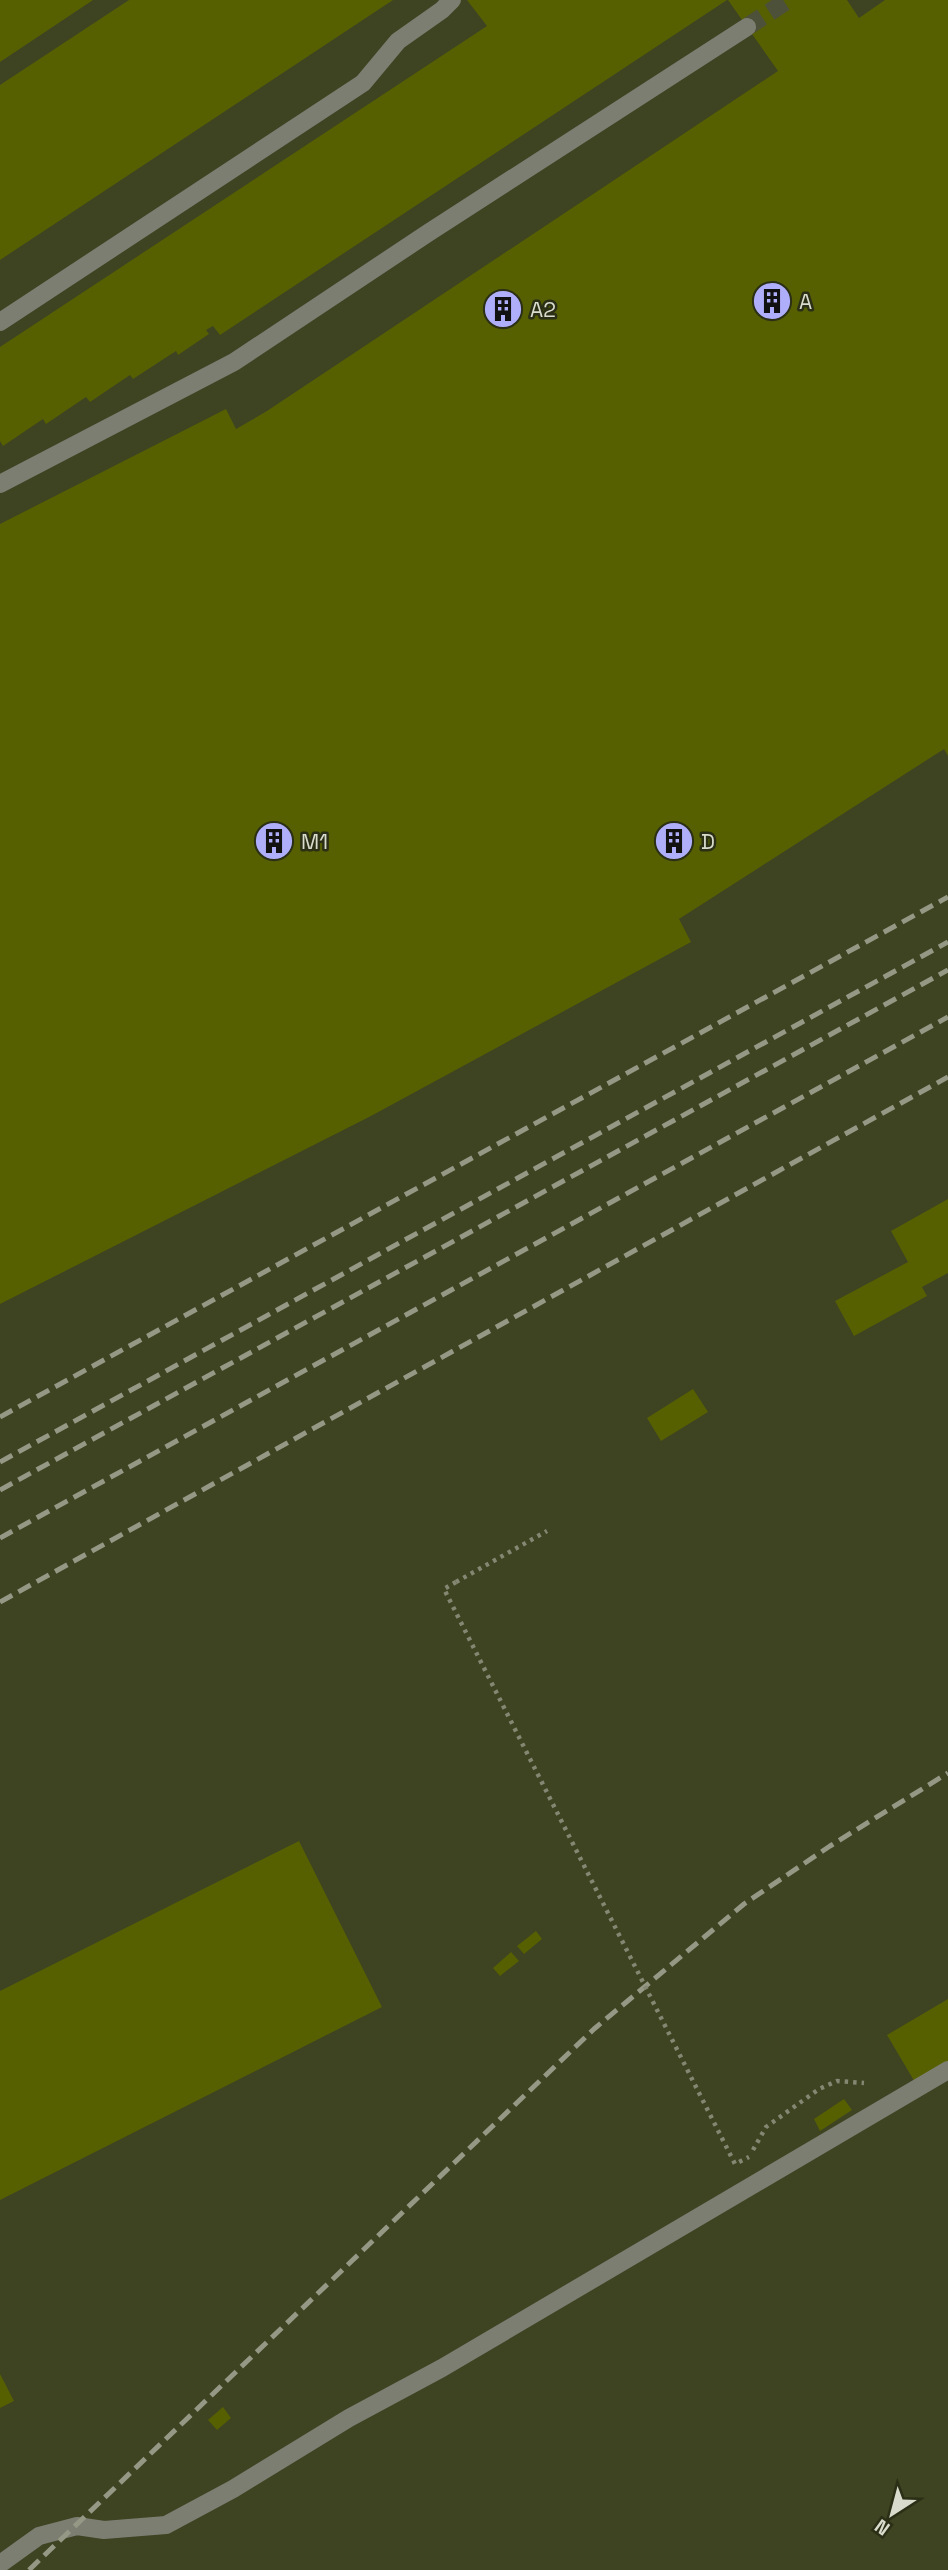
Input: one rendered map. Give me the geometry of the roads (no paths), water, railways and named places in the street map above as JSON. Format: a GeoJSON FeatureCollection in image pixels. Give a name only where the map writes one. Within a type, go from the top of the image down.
{"type":"FeatureCollection","features":[{"type":"Feature","properties":{"kind":"lane"},"geometry":{"type":"LineString","coordinates":[[0,322],[363,83],[398,41],[452,0]]}},
{"type":"Feature","properties":{"kind":"lane"},"geometry":{"type":"LineString","coordinates":[[0,484],[234,362],[438,226],[747,27]]}},
{"type":"Feature","properties":{"kind":"lane"},"geometry":{"type":"LineString","coordinates":[[0,2564],[39,2536],[78,2526],[104,2530],[166,2525],[349,2418],[466,2354],[948,2070]]}},
{"type":"Feature","properties":{"kind":"tunnel"},"geometry":{"type":"LineString","coordinates":[[747,27],[788,0]]}},
{"type":"Feature","properties":{"kind":"railway"},"geometry":{"type":"LineString","coordinates":[[0,1417],[948,897]]}},
{"type":"Feature","properties":{"kind":"railway"},"geometry":{"type":"LineString","coordinates":[[0,1462],[948,942]]}},
{"type":"Feature","properties":{"kind":"railway"},"geometry":{"type":"LineString","coordinates":[[0,1490],[948,970]]}},
{"type":"Feature","properties":{"kind":"railway"},"geometry":{"type":"LineString","coordinates":[[0,1538],[948,1017]]}},
{"type":"Feature","properties":{"kind":"railway"},"geometry":{"type":"LineString","coordinates":[[0,1602],[948,1077]]}},
{"type":"Feature","properties":{"kind":"railway"},"geometry":{"type":"LineString","coordinates":[[29,2570],[594,2029],[744,1904],[830,1846],[948,1773]]}},
{"type":"Feature","properties":{"kind":"place","name":"A"},"geometry":{"type":"Point","coordinates":[772,301]}},
{"type":"Feature","properties":{"kind":"place","name":"A2"},"geometry":{"type":"Point","coordinates":[503,309]}},
{"type":"Feature","properties":{"kind":"place","name":"M1"},"geometry":{"type":"Point","coordinates":[274,841]}},
{"type":"Feature","properties":{"kind":"place","name":"D"},"geometry":{"type":"Point","coordinates":[674,841]}}]}
